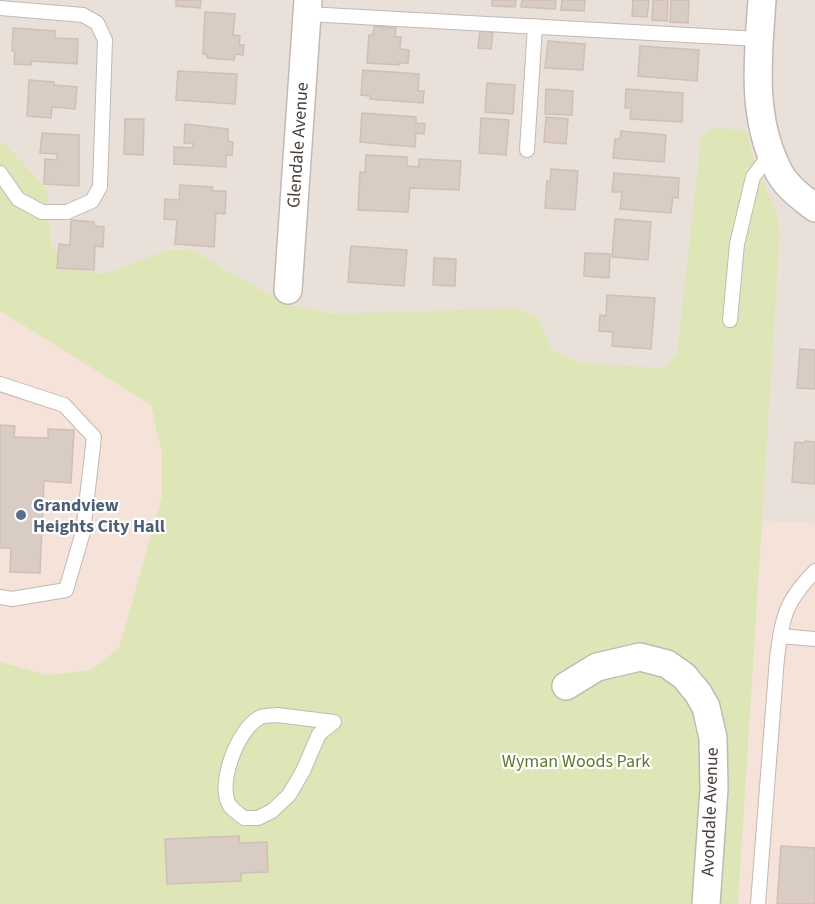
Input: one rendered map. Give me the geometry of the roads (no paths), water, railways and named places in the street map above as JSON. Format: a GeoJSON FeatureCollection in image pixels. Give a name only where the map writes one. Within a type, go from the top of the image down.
{"type":"FeatureCollection","features":[{"type":"Feature","properties":{"kind":"street"},"geometry":{"type":"LineString","coordinates":[[762,0],[757,66],[758,107],[761,123],[777,170],[806,200]]}},
{"type":"Feature","properties":{"kind":"street","name":"Glendale Avenue"},"geometry":{"type":"LineString","coordinates":[[288,290],[308,7]]}},
{"type":"Feature","properties":{"kind":"street","name":"Avondale Avenue"},"geometry":{"type":"LineString","coordinates":[[566,686],[597,667],[640,657],[667,664],[684,676],[699,693],[706,707],[713,738],[714,789],[705,904]]}},
{"type":"Feature","properties":{"kind":"lane"},"geometry":{"type":"LineString","coordinates":[[308,7],[535,26],[759,39]]}},
{"type":"Feature","properties":{"kind":"lane"},"geometry":{"type":"LineString","coordinates":[[0,8],[83,15],[97,23],[105,39],[100,187],[92,201],[68,212],[42,212],[18,199],[0,173]]}},
{"type":"Feature","properties":{"kind":"lane"},"geometry":{"type":"LineString","coordinates":[[527,150],[535,26]]}},
{"type":"Feature","properties":{"kind":"lane"},"geometry":{"type":"LineString","coordinates":[[730,320],[737,244],[753,177],[771,153]]}},
{"type":"Feature","properties":{"kind":"lane"},"geometry":{"type":"LineString","coordinates":[[0,384],[64,405],[94,437],[83,532],[66,590],[12,599],[0,597]]}},
{"type":"Feature","properties":{"kind":"lane"},"geometry":{"type":"LineString","coordinates":[[758,904],[780,636],[783,619],[796,591],[815,571]]}},
{"type":"Feature","properties":{"kind":"lane"},"geometry":{"type":"LineString","coordinates":[[780,636],[815,639]]}},
{"type":"Feature","properties":{"kind":"lane"},"geometry":{"type":"LineString","coordinates":[[277,715],[334,722],[319,734],[303,771],[289,795],[272,811],[258,818],[244,818],[229,805],[224,788],[230,761],[246,729],[259,717],[277,715]]}},
{"type":"Feature","properties":{"kind":"place","name":"Grandview Heights City Hall"},"geometry":{"type":"Point","coordinates":[21,515]}},
{"type":"Feature","properties":{"kind":"park label","name":"Wyman Woods Park"},"geometry":{"type":"Point","coordinates":[576,761]}}]}
